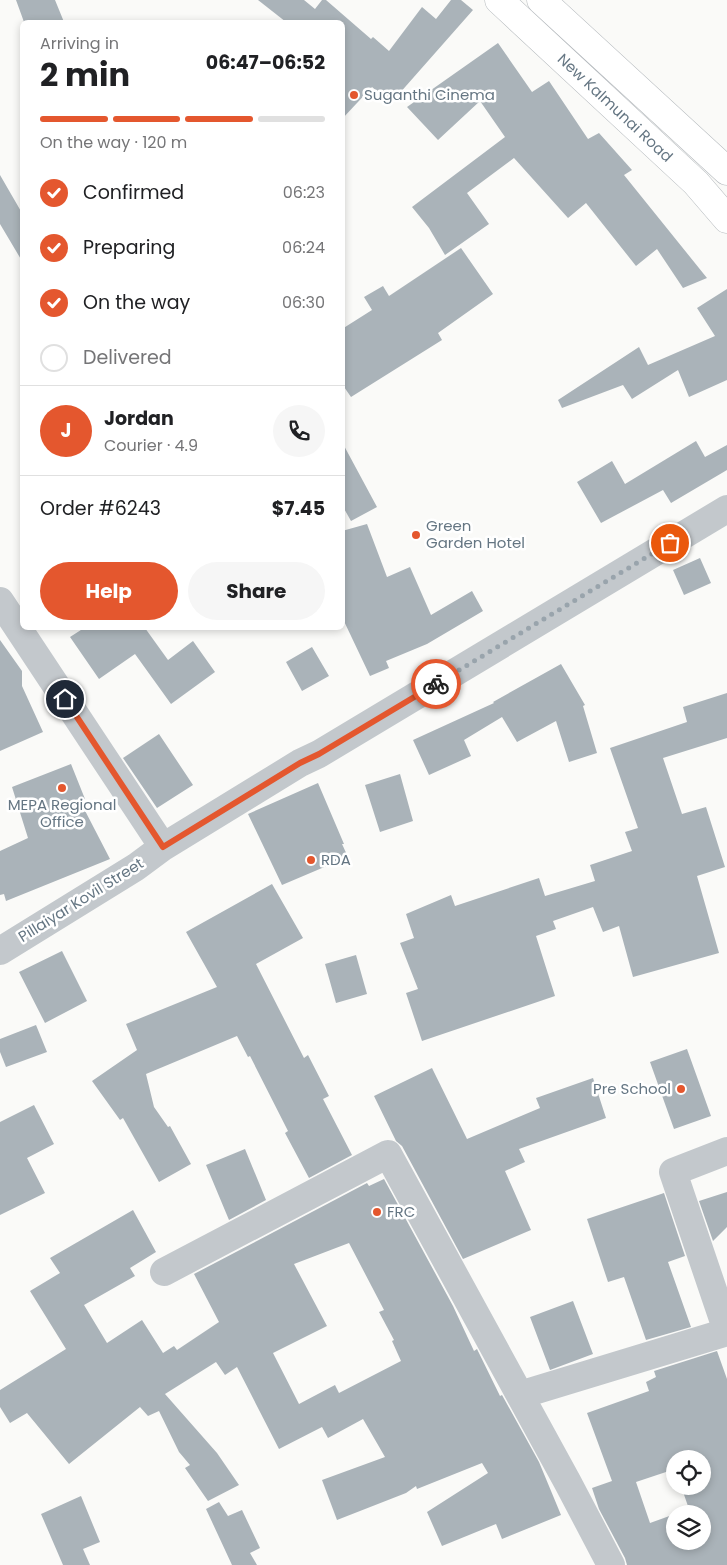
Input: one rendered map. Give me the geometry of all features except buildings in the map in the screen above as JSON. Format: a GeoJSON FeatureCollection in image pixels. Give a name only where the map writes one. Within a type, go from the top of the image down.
{"type":"FeatureCollection","features":[{"type":"Feature","properties":{"kind":"highway","name":"New Kalmunai Road"},"geometry":{"type":"LineString","coordinates":[[499,0],[696,183],[727,219]]}},
{"type":"Feature","properties":{"kind":"highway","name":"New Kalmunai Road"},"geometry":{"type":"LineString","coordinates":[[541,0],[727,171]]}},
{"type":"Feature","properties":{"kind":"street","name":"Pillaiyar Kovil Street"},"geometry":{"type":"LineString","coordinates":[[0,950],[136,867],[163,847],[300,763],[319,754],[727,509]]}},
{"type":"Feature","properties":{"kind":"street"},"geometry":{"type":"LineString","coordinates":[[0,600],[163,847]]}},
{"type":"Feature","properties":{"kind":"street"},"geometry":{"type":"LineString","coordinates":[[520,1395],[727,1332],[673,1172],[727,1152]]}},
{"type":"Feature","properties":{"kind":"street"},"geometry":{"type":"LineString","coordinates":[[164,1272],[388,1154],[611,1565]]}},
{"type":"Feature","properties":{"kind":"way so far"},"geometry":{"type":"LineString","coordinates":[[436,684],[670,543]]}},
{"type":"Feature","properties":{"kind":"place","name":"Suganthi Cinema"},"geometry":{"type":"Point","coordinates":[354,95]}},
{"type":"Feature","properties":{"kind":"place","name":"Green Garden Hotel"},"geometry":{"type":"Point","coordinates":[416,535]}},
{"type":"Feature","properties":{"kind":"place","name":"MEPA Regional Office"},"geometry":{"type":"Point","coordinates":[62,788]}},
{"type":"Feature","properties":{"kind":"place","name":"RDA"},"geometry":{"type":"Point","coordinates":[311,860]}},
{"type":"Feature","properties":{"kind":"place","name":"Pre School"},"geometry":{"type":"Point","coordinates":[681,1089]}},
{"type":"Feature","properties":{"kind":"place","name":"FRC"},"geometry":{"type":"Point","coordinates":[377,1212]}},
{"type":"Feature","properties":{"kind":"route"},"geometry":{"type":"LineString","coordinates":[[65,699],[163,847],[300,763],[319,754],[436,684]]}}]}
